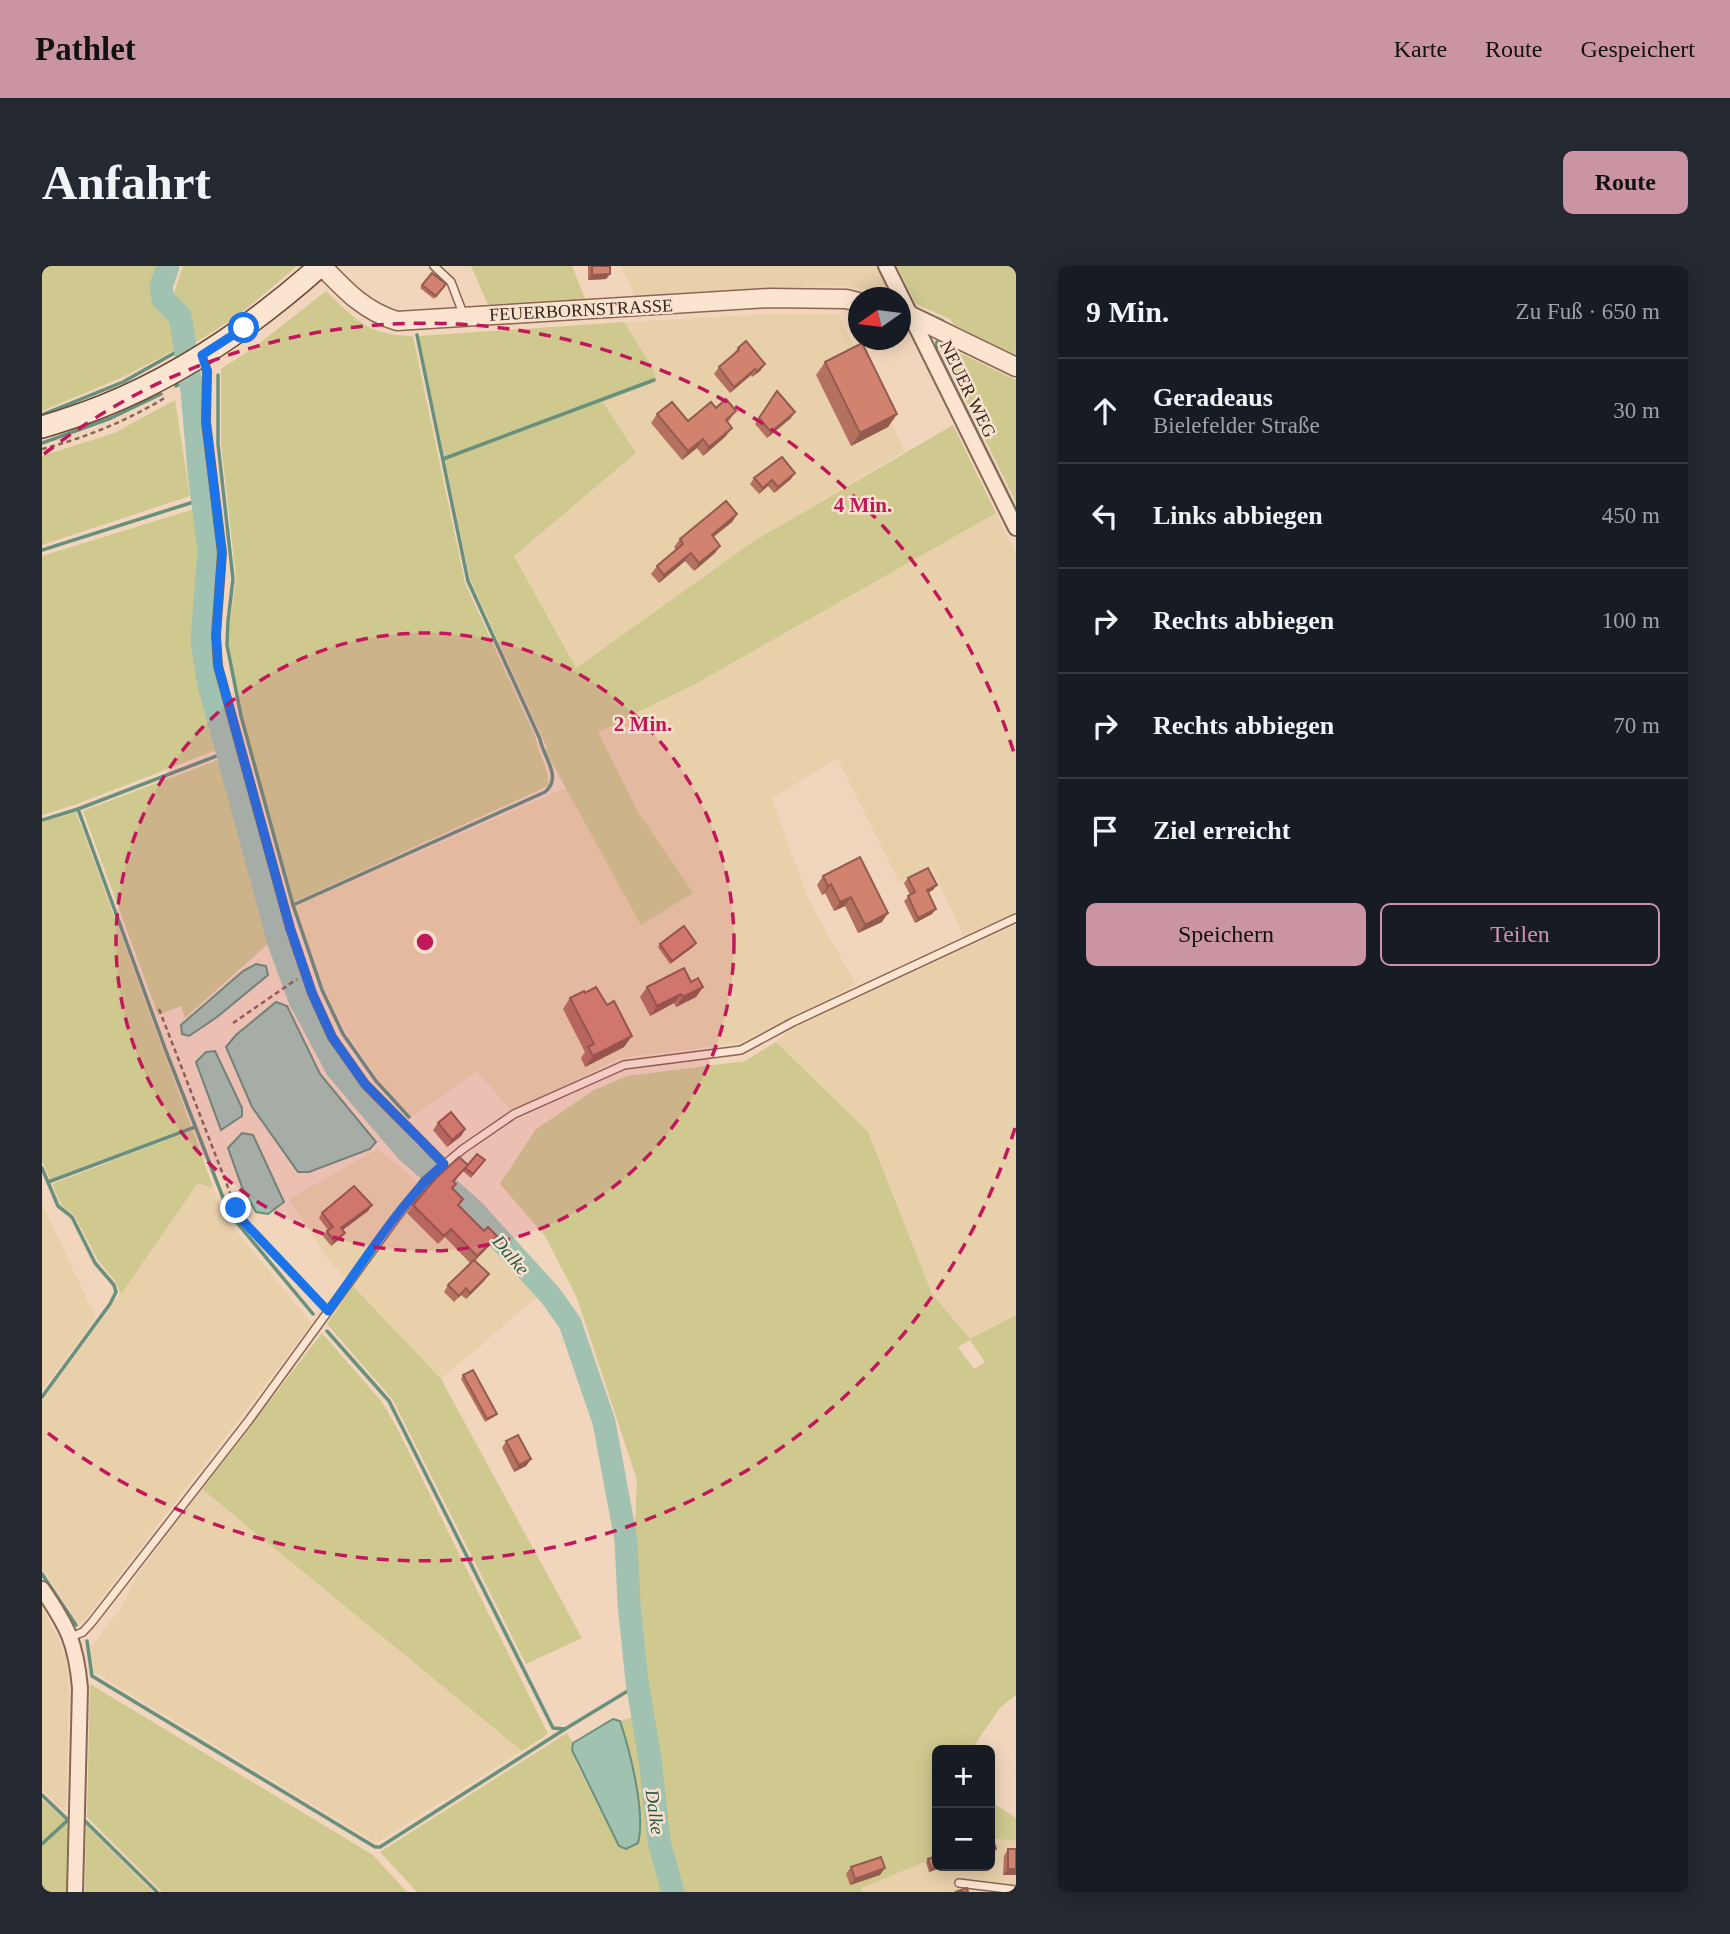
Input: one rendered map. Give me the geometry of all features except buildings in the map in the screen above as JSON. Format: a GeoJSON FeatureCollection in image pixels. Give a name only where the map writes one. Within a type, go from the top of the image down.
{"type":"FeatureCollection","features":[{"type":"Feature","properties":{"kind":"main road"},"geometry":{"type":"LineString","coordinates":[[42,428],[172,382],[200,356],[244,328],[321,266]]}},
{"type":"Feature","properties":{"kind":"street","name":"FEUERBORNSTRASSE"},"geometry":{"type":"LineString","coordinates":[[321,266],[359,303],[397,321],[769,298],[848,299]]}},
{"type":"Feature","properties":{"kind":"street","name":"NEUER WEG"},"geometry":{"type":"LineString","coordinates":[[886,266],[895,287]]}},
{"type":"Feature","properties":{"kind":"street"},"geometry":{"type":"LineString","coordinates":[[911,317],[1016,367]]}},
{"type":"Feature","properties":{"kind":"street","name":"NEUER WEG"},"geometry":{"type":"LineString","coordinates":[[911,325],[1016,528]]}},
{"type":"Feature","properties":{"kind":"street"},"geometry":{"type":"LineString","coordinates":[[42,1589],[71,1637],[77,1656],[79,1688],[75,1892]]}},
{"type":"Feature","properties":{"kind":"lane"},"geometry":{"type":"LineString","coordinates":[[434,266],[451,282],[465,317]]}},
{"type":"Feature","properties":{"kind":"lane"},"geometry":{"type":"LineString","coordinates":[[200,356],[207,371],[206,422],[222,553],[216,635],[218,666],[290,928],[312,993],[332,1037],[365,1084],[444,1164]]}},
{"type":"Feature","properties":{"kind":"lane"},"geometry":{"type":"LineString","coordinates":[[71,1637],[83,1632],[92,1622],[249,1420],[425,1181],[436,1170],[514,1114],[624,1065],[741,1050],[793,1022],[1016,918]]}},
{"type":"Feature","properties":{"kind":"lane"},"geometry":{"type":"LineString","coordinates":[[960,1883],[1016,1890]]}},
{"type":"Feature","properties":{"kind":"path"},"geometry":{"type":"LineString","coordinates":[[42,449],[145,409],[172,382]]}},
{"type":"Feature","properties":{"kind":"path"},"geometry":{"type":"LineString","coordinates":[[233,1023],[299,978]]}},
{"type":"Feature","properties":{"kind":"path"},"geometry":{"type":"LineString","coordinates":[[159,1009],[236,1208],[244,1222],[328,1311]]}},
{"type":"Feature","properties":{"kind":"shaded area"},"geometry":{"type":"Polygon","coordinates":[[[42,266],[161,266],[156,286],[158,300],[170,319],[175,350],[123,377],[42,411],[42,266]]]}},
{"type":"Feature","properties":{"kind":"shaded area"},"geometry":{"type":"Polygon","coordinates":[[[183,266],[297,266],[240,314],[195,343],[191,317],[174,293],[183,266]]]}},
{"type":"Feature","properties":{"kind":"shaded area"},"geometry":{"type":"Polygon","coordinates":[[[471,266],[572,266],[586,301],[489,307],[471,266]]]}},
{"type":"Feature","properties":{"kind":"shaded area"},"geometry":{"type":"Polygon","coordinates":[[[621,266],[877,266],[888,287],[766,288],[636,298],[621,266]]]}},
{"type":"Feature","properties":{"kind":"shaded area"},"geometry":{"type":"Polygon","coordinates":[[[897,266],[1016,266],[1016,355],[916,304],[911,287],[908,287],[897,266]]]}},
{"type":"Feature","properties":{"kind":"shaded area"},"geometry":{"type":"Polygon","coordinates":[[[326,291],[364,324],[385,333],[413,336],[465,583],[536,738],[548,785],[294,902],[242,716],[229,644],[236,578],[221,443],[221,369],[256,346],[326,291]]]}},
{"type":"Feature","properties":{"kind":"shaded area"},"geometry":{"type":"Polygon","coordinates":[[[775,314],[838,314],[848,334],[848,350],[856,350],[905,451],[754,541],[576,668],[514,556],[636,453],[603,401],[657,381],[653,368],[624,322],[775,314]]]}},
{"type":"Feature","properties":{"kind":"shaded area"},"geometry":{"type":"Polygon","coordinates":[[[624,322],[653,368],[657,381],[603,402],[636,453],[514,556],[576,668],[754,541],[953,425],[996,513],[697,683],[598,732],[638,812],[693,893],[641,925],[545,750],[547,748],[470,579],[419,336],[624,322]]]}},
{"type":"Feature","properties":{"kind":"shaded area"},"geometry":{"type":"Polygon","coordinates":[[[943,345],[1016,380],[1016,502],[941,350],[943,345]]]}},
{"type":"Feature","properties":{"kind":"shaded area"},"geometry":{"type":"Polygon","coordinates":[[[175,400],[190,496],[42,545],[42,456],[114,433],[175,400]]]}},
{"type":"Feature","properties":{"kind":"shaded area"},"geometry":{"type":"Polygon","coordinates":[[[194,509],[200,547],[193,640],[200,682],[219,749],[42,815],[42,556],[194,509]]]}},
{"type":"Feature","properties":{"kind":"shaded area"},"geometry":{"type":"Polygon","coordinates":[[[996,513],[1016,554],[1016,913],[964,937],[932,868],[899,882],[837,758],[772,799],[809,900],[856,985],[739,1043],[620,1058],[512,1112],[477,1071],[412,1117],[379,1080],[347,1033],[323,988],[295,906],[566,788],[642,924],[692,893],[638,812],[598,732],[697,683],[996,513]]]}},
{"type":"Feature","properties":{"kind":"shaded area"},"geometry":{"type":"Polygon","coordinates":[[[220,759],[268,944],[185,1018],[181,1006],[158,1015],[83,811],[220,759]]]}},
{"type":"Feature","properties":{"kind":"shaded area"},"geometry":{"type":"Polygon","coordinates":[[[76,812],[191,1126],[50,1179],[42,1161],[42,822],[76,812]]]}},
{"type":"Feature","properties":{"kind":"shaded area"},"geometry":{"type":"Polygon","coordinates":[[[1016,925],[1016,1315],[970,1340],[932,1294],[868,1132],[776,1042],[795,1027],[1016,925]]]}},
{"type":"Feature","properties":{"kind":"shaded area"},"geometry":{"type":"Polygon","coordinates":[[[256,964],[266,966],[268,975],[217,1017],[189,1036],[182,1034],[181,1025],[243,971],[256,964]]]}},
{"type":"Feature","properties":{"kind":"shaded area"},"geometry":{"type":"Polygon","coordinates":[[[276,1002],[287,1006],[320,1074],[376,1142],[370,1149],[309,1172],[298,1172],[252,1107],[226,1047],[236,1035],[276,1002]]]}},
{"type":"Feature","properties":{"kind":"shaded area"},"geometry":{"type":"Polygon","coordinates":[[[776,1042],[868,1132],[932,1294],[970,1339],[1016,1315],[1016,1695],[1000,1708],[974,1745],[932,1745],[932,1859],[861,1888],[862,1892],[681,1892],[667,1841],[648,1678],[634,1544],[637,1480],[577,1298],[545,1236],[500,1184],[535,1130],[594,1090],[627,1076],[745,1061],[776,1042]],[[970,1340],[958,1347],[974,1369],[985,1362],[970,1340]]]}},
{"type":"Feature","properties":{"kind":"shaded area"},"geometry":{"type":"Polygon","coordinates":[[[215,1051],[242,1108],[242,1116],[221,1130],[196,1062],[206,1052],[215,1051]]]}},
{"type":"Feature","properties":{"kind":"shaded area"},"geometry":{"type":"Polygon","coordinates":[[[193,1130],[213,1188],[198,1183],[121,1294],[116,1282],[98,1260],[74,1215],[61,1205],[52,1184],[193,1130]]]}},
{"type":"Feature","properties":{"kind":"shaded area"},"geometry":{"type":"Polygon","coordinates":[[[242,1133],[253,1135],[284,1202],[268,1214],[256,1212],[242,1187],[228,1148],[242,1133]]]}},
{"type":"Feature","properties":{"kind":"shaded area"},"geometry":{"type":"Polygon","coordinates":[[[378,1149],[417,1182],[428,1171],[473,1211],[543,1292],[441,1379],[326,1257],[289,1199],[378,1149]]]}},
{"type":"Feature","properties":{"kind":"shaded area"},"geometry":{"type":"Polygon","coordinates":[[[198,1183],[213,1188],[223,1215],[312,1324],[87,1617],[79,1623],[42,1569],[42,1401],[198,1183]]]}},
{"type":"Feature","properties":{"kind":"shaded area"},"geometry":{"type":"Polygon","coordinates":[[[42,1204],[96,1318],[42,1390],[42,1204]]]}},
{"type":"Feature","properties":{"kind":"shaded area"},"geometry":{"type":"Polygon","coordinates":[[[353,1286],[441,1379],[582,1638],[526,1664],[393,1400],[327,1324],[353,1286]]]}},
{"type":"Feature","properties":{"kind":"shaded area"},"geometry":{"type":"Polygon","coordinates":[[[322,1333],[382,1402],[397,1428],[548,1734],[522,1751],[202,1489],[322,1333]]]}},
{"type":"Feature","properties":{"kind":"shaded area"},"geometry":{"type":"Polygon","coordinates":[[[202,1489],[522,1751],[376,1843],[94,1672],[90,1648],[121,1608],[137,1575],[202,1489]]]}},
{"type":"Feature","properties":{"kind":"shaded area"},"geometry":{"type":"Polygon","coordinates":[[[42,1607],[66,1660],[69,1690],[66,1813],[42,1790],[42,1607]]]}},
{"type":"Feature","properties":{"kind":"shaded area"},"geometry":{"type":"Polygon","coordinates":[[[90,1684],[373,1855],[407,1892],[162,1892],[87,1817],[90,1684]]]}},
{"type":"Feature","properties":{"kind":"shaded area"},"geometry":{"type":"Polygon","coordinates":[[[636,1716],[652,1843],[665,1892],[417,1892],[380,1852],[567,1733],[573,1743],[572,1750],[577,1764],[619,1846],[638,1843],[638,1799],[620,1721],[636,1716]]]}},
{"type":"Feature","properties":{"kind":"shaded area"},"geometry":{"type":"Polygon","coordinates":[[[613,1719],[620,1721],[632,1765],[640,1815],[638,1843],[626,1849],[619,1846],[572,1750],[573,1743],[613,1719]]]}},
{"type":"Feature","properties":{"kind":"shaded area"},"geometry":{"type":"Polygon","coordinates":[[[42,1799],[71,1825],[69,1892],[42,1892],[42,1799]]]}},
{"type":"Feature","properties":{"kind":"shaded area"},"geometry":{"type":"Polygon","coordinates":[[[995,1804],[1016,1818],[1016,1841],[995,1839],[995,1804]]]}},
{"type":"Feature","properties":{"kind":"shaded area"},"geometry":{"type":"Polygon","coordinates":[[[86,1825],[153,1892],[85,1892],[86,1825]]]}},
{"type":"Feature","properties":{"kind":"shaded area"},"geometry":{"type":"Polygon","coordinates":[[[995,1839],[1016,1841],[1016,1892],[862,1892],[860,1888],[932,1859],[932,1871],[995,1871],[995,1839]]]}},
{"type":"Feature","properties":{"kind":"waterway","name":"Dalke"},"geometry":{"type":"LineString","coordinates":[[168,266],[161,287],[163,299],[180,316],[192,391],[209,550],[202,640],[208,681],[279,943],[300,1000],[337,1069],[407,1151],[473,1210],[551,1296],[570,1323],[604,1422],[626,1540],[637,1681],[650,1759],[659,1841],[673,1892]]}},
{"type":"Feature","properties":{"kind":"waterway"},"geometry":{"type":"LineString","coordinates":[[894,266],[915,308],[943,321],[942,324]]}},
{"type":"Feature","properties":{"kind":"waterway"},"geometry":{"type":"LineString","coordinates":[[293,905],[545,792],[552,780],[540,739],[468,581],[417,335]]}},
{"type":"Feature","properties":{"kind":"waterway"},"geometry":{"type":"LineString","coordinates":[[937,342],[936,349],[1016,511]]}},
{"type":"Feature","properties":{"kind":"waterway"},"geometry":{"type":"LineString","coordinates":[[42,415],[123,382],[185,347]]}},
{"type":"Feature","properties":{"kind":"waterway"},"geometry":{"type":"LineString","coordinates":[[218,375],[218,444],[233,579],[227,645],[241,716],[293,905],[322,990],[343,1034],[376,1081],[409,1117]]}},
{"type":"Feature","properties":{"kind":"waterway"},"geometry":{"type":"LineString","coordinates":[[176,386],[190,377]]}},
{"type":"Feature","properties":{"kind":"waterway"},"geometry":{"type":"LineString","coordinates":[[443,459],[654,380]]}},
{"type":"Feature","properties":{"kind":"waterway"},"geometry":{"type":"LineString","coordinates":[[42,443],[111,418],[161,394]]}},
{"type":"Feature","properties":{"kind":"waterway"},"geometry":{"type":"LineString","coordinates":[[42,550],[203,499]]}},
{"type":"Feature","properties":{"kind":"waterway"},"geometry":{"type":"LineString","coordinates":[[42,820],[227,752]]}},
{"type":"Feature","properties":{"kind":"waterway"},"geometry":{"type":"LineString","coordinates":[[78,809],[166,1051],[229,1213],[313,1314]]}},
{"type":"Feature","properties":{"kind":"waterway"},"geometry":{"type":"LineString","coordinates":[[48,1182],[195,1127]]}},
{"type":"Feature","properties":{"kind":"waterway"},"geometry":{"type":"LineString","coordinates":[[42,1168],[58,1206],[72,1217],[95,1263],[114,1285],[116,1292],[42,1397]]}},
{"type":"Feature","properties":{"kind":"waterway"},"geometry":{"type":"LineString","coordinates":[[327,1331],[389,1401],[553,1728],[565,1729],[631,1689],[638,1689]]}},
{"type":"Feature","properties":{"kind":"waterway"},"geometry":{"type":"LineString","coordinates":[[42,1574],[76,1625]]}},
{"type":"Feature","properties":{"kind":"waterway"},"geometry":{"type":"LineString","coordinates":[[87,1641],[92,1676],[375,1847],[380,1847],[565,1729]]}},
{"type":"Feature","properties":{"kind":"waterway"},"geometry":{"type":"LineString","coordinates":[[42,1795],[68,1820],[42,1844]]}},
{"type":"Feature","properties":{"kind":"waterway"},"geometry":{"type":"LineString","coordinates":[[85,1821],[157,1892]]}},
{"type":"Feature","properties":{"kind":"route"},"geometry":{"type":"LineString","coordinates":[[236,1208],[244,1222],[328,1311],[425,1181],[444,1164],[365,1084],[332,1037],[312,993],[290,928],[218,666],[216,635],[222,553],[206,422],[207,371],[202,355],[244,328]]}}]}
